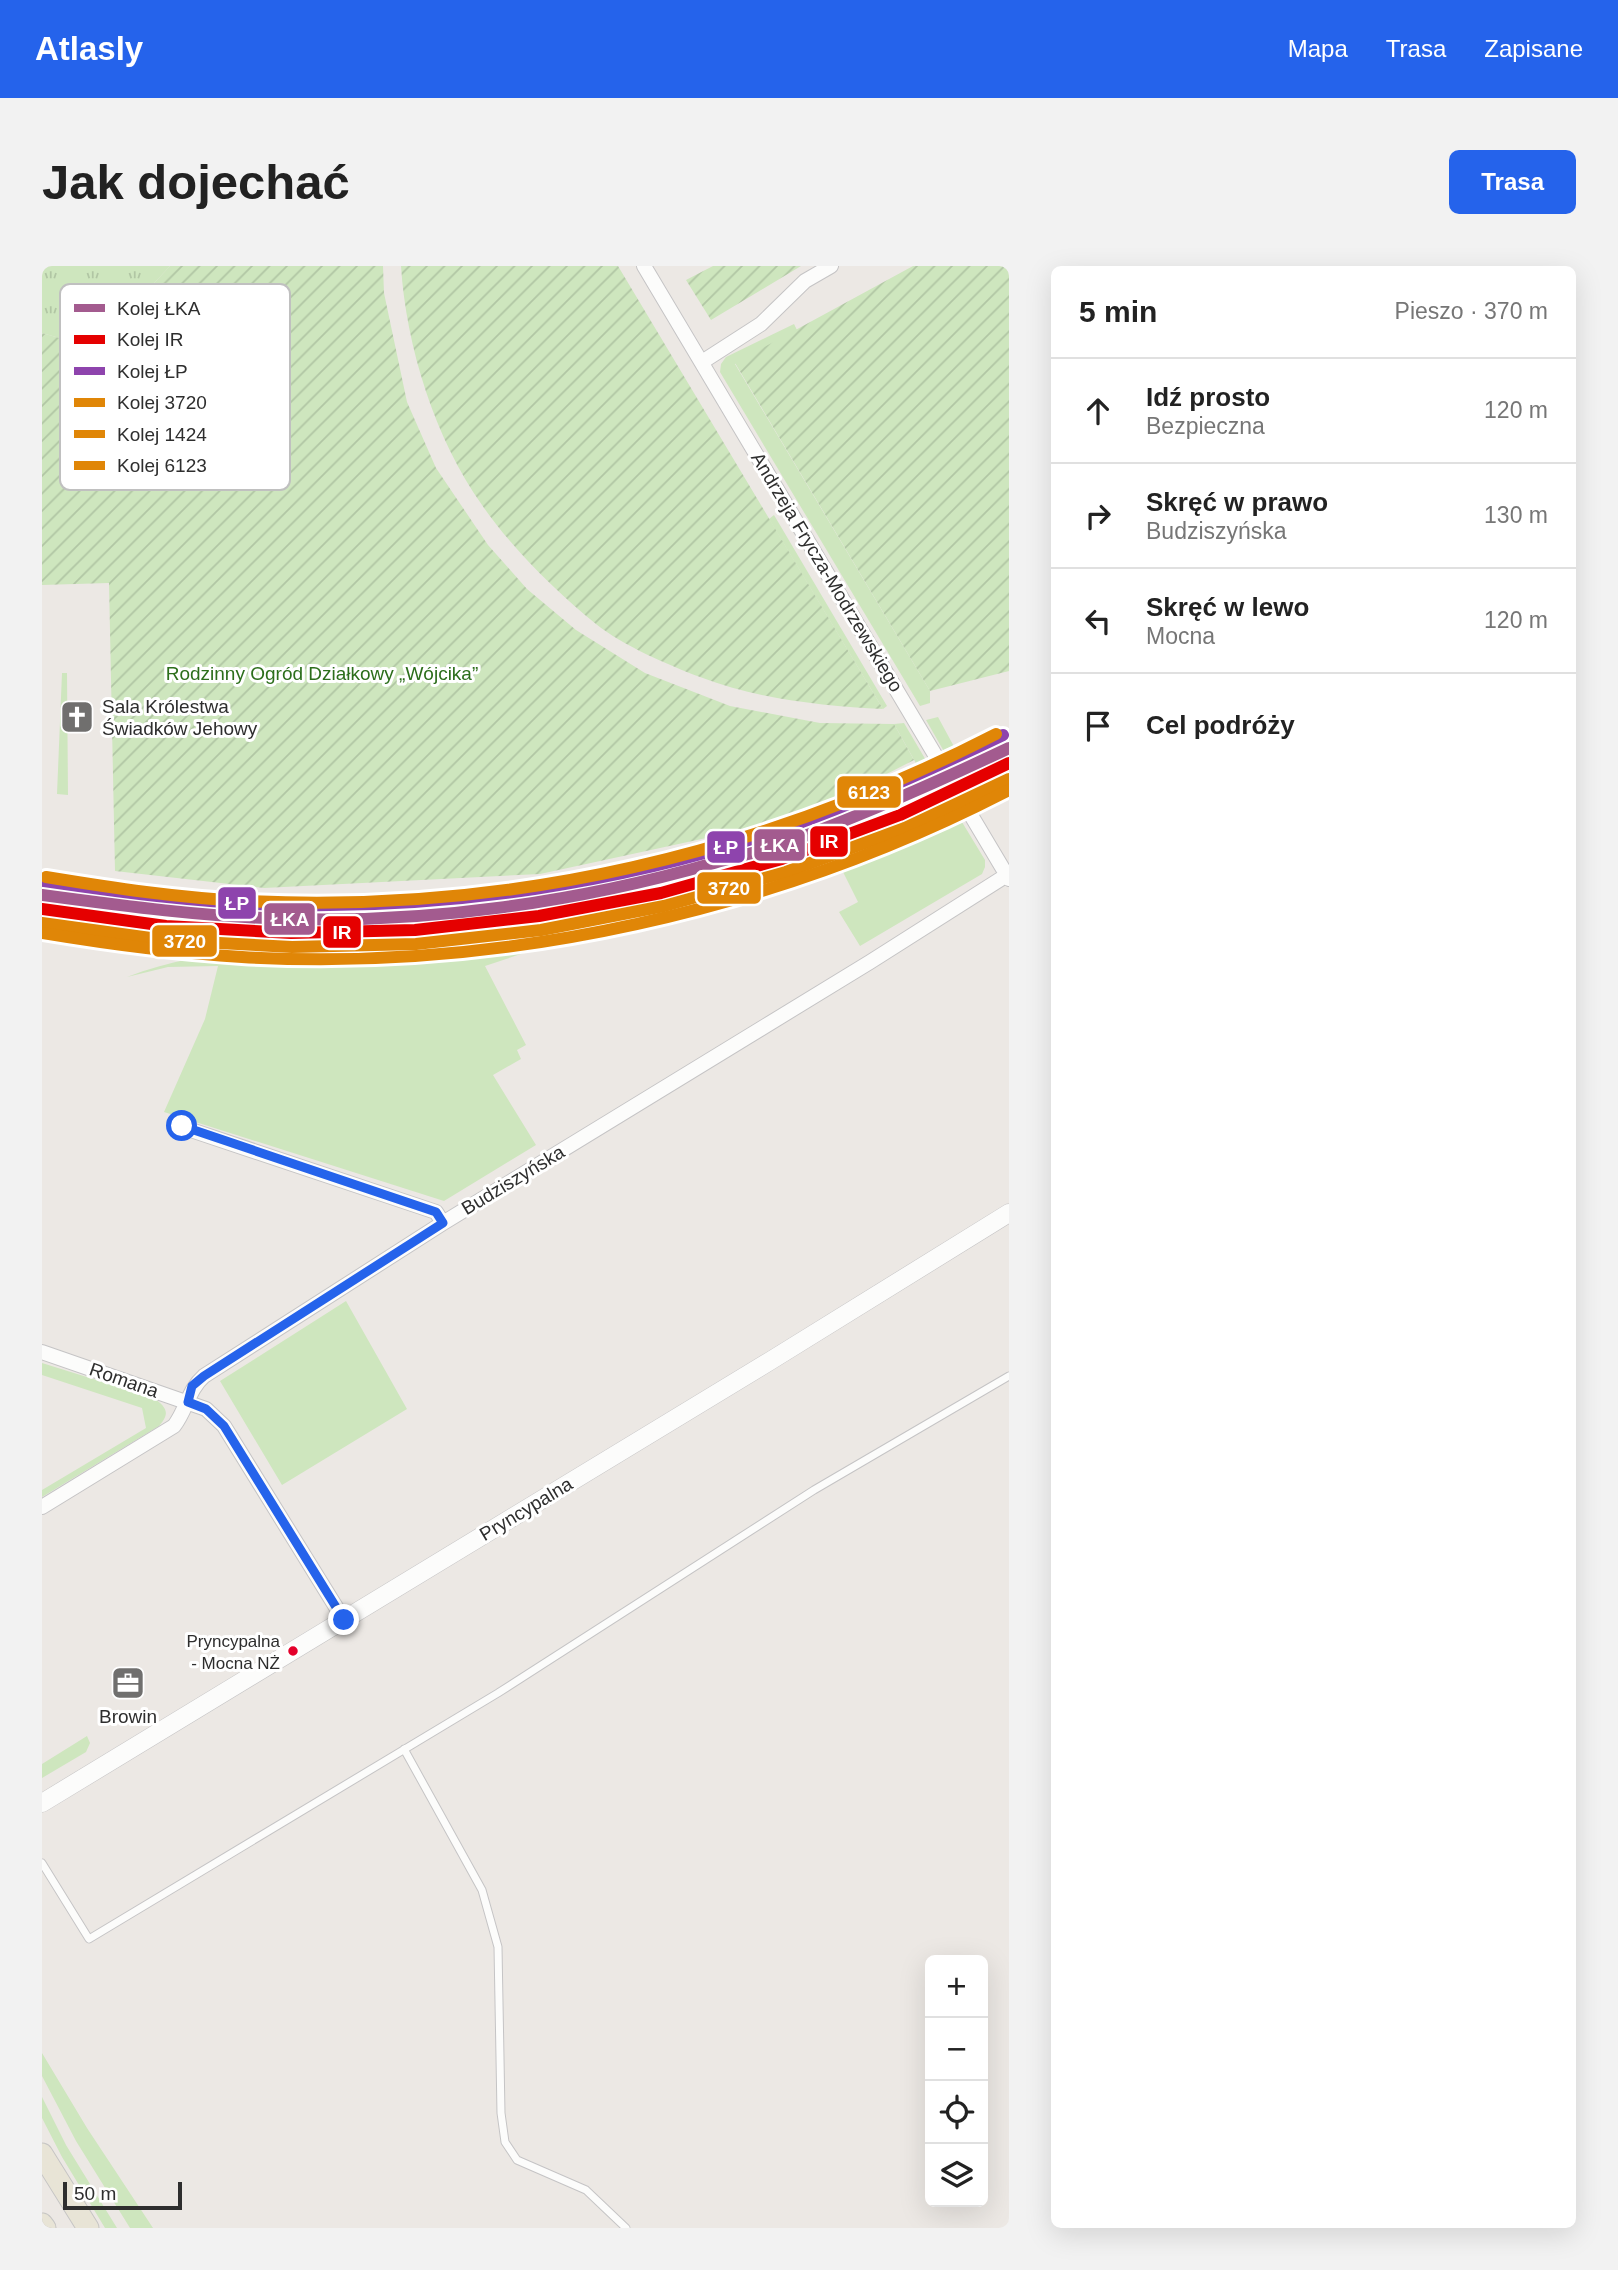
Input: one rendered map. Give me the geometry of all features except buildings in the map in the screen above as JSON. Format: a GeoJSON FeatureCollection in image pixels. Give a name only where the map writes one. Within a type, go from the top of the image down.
{"type":"FeatureCollection","features":[{"type":"Feature","properties":{"kind":"main road"},"geometry":{"type":"LineString","coordinates":[[42,2154],[88,2228]]}},
{"type":"Feature","properties":{"kind":"street","name":"Andrzeja Frycza-Modrzewskiego"},"geometry":{"type":"LineString","coordinates":[[645,266],[1008,877]]}},
{"type":"Feature","properties":{"kind":"street"},"geometry":{"type":"LineString","coordinates":[[702,362],[761,324],[805,281],[831,266]]}},
{"type":"Feature","properties":{"kind":"street","name":"Budziszyńska"},"geometry":{"type":"LineString","coordinates":[[42,1507],[174,1426],[182,1416],[192,1386],[204,1376],[443,1223],[1008,877]]}},
{"type":"Feature","properties":{"kind":"street"},"geometry":{"type":"LineString","coordinates":[[182,1126],[436,1212],[443,1223]]}},
{"type":"Feature","properties":{"kind":"street","name":"Pryncypalna"},"geometry":{"type":"LineString","coordinates":[[42,1803],[1009,1213]]}},
{"type":"Feature","properties":{"kind":"street","name":"Romana"},"geometry":{"type":"LineString","coordinates":[[42,1352],[206,1409],[224,1426],[344,1620]]}},
{"type":"Feature","properties":{"kind":"lane"},"geometry":{"type":"LineString","coordinates":[[42,1863],[89,1939],[498,1693],[814,1490],[1009,1376]]}},
{"type":"Feature","properties":{"kind":"lane"},"geometry":{"type":"LineString","coordinates":[[404,1749],[482,1890],[498,1947],[501,2113],[505,2142],[517,2160],[586,2190],[626,2228]]}},
{"type":"Feature","properties":{"kind":"green space"},"geometry":{"type":"Polygon","coordinates":[[[42,266],[170,266],[153,284],[60,284],[60,338],[42,333],[42,266]]]}},
{"type":"Feature","properties":{"kind":"green space","name":"Rodzinny Ogród Działkowy „Wójcika”"},"geometry":{"type":"Polygon","coordinates":[[[170,266],[383,266],[384,293],[407,402],[436,468],[488,545],[527,589],[576,630],[645,673],[730,706],[820,723],[894,724],[914,760],[803,817],[540,874],[264,888],[115,871],[109,583],[42,585],[42,333],[60,338],[60,490],[290,490],[290,284],[153,284],[170,266]]]}},
{"type":"Feature","properties":{"kind":"green space"},"geometry":{"type":"Polygon","coordinates":[[[401,266],[618,266],[883,709],[790,700],[722,685],[632,647],[596,624],[566,598],[520,552],[493,520],[450,451],[416,359],[401,266]]]}},
{"type":"Feature","properties":{"kind":"green space"},"geometry":{"type":"Polygon","coordinates":[[[713,266],[801,266],[711,320],[686,280],[713,266]]]}},
{"type":"Feature","properties":{"kind":"green space"},"geometry":{"type":"Polygon","coordinates":[[[913,266],[1009,266],[1009,671],[930,691],[735,363],[913,266]]]}},
{"type":"Feature","properties":{"kind":"green space"},"geometry":{"type":"Polygon","coordinates":[[[794,324],[797,330],[735,364],[930,691],[930,703],[920,706],[720,372],[726,357],[794,324]]]}},
{"type":"Feature","properties":{"kind":"green space"},"geometry":{"type":"Polygon","coordinates":[[[774,515],[887,706],[883,709],[769,519],[774,515]]]}},
{"type":"Feature","properties":{"kind":"green space"},"geometry":{"type":"Polygon","coordinates":[[[62,673],[67,673],[68,795],[57,794],[62,673]]]}},
{"type":"Feature","properties":{"kind":"green space"},"geometry":{"type":"Polygon","coordinates":[[[938,717],[964,765],[954,769],[926,720],[938,717]]]}},
{"type":"Feature","properties":{"kind":"green space"},"geometry":{"type":"Polygon","coordinates":[[[904,723],[937,779],[927,783],[894,724],[904,723]]]}},
{"type":"Feature","properties":{"kind":"green space"},"geometry":{"type":"Polygon","coordinates":[[[948,799],[985,860],[982,874],[860,946],[839,912],[858,902],[839,864],[948,821],[938,803],[948,799]]]}},
{"type":"Feature","properties":{"kind":"green space"},"geometry":{"type":"Polygon","coordinates":[[[828,869],[692,909],[554,943],[485,966],[526,1045],[517,1050],[521,1059],[493,1075],[536,1145],[444,1201],[164,1112],[205,1019],[218,966],[168,967],[127,977],[210,955],[296,948],[426,944],[514,934],[649,910],[828,869]]]}},
{"type":"Feature","properties":{"kind":"green space"},"geometry":{"type":"Polygon","coordinates":[[[346,1301],[407,1409],[282,1485],[220,1381],[346,1301]]]}},
{"type":"Feature","properties":{"kind":"green space"},"geometry":{"type":"Polygon","coordinates":[[[42,1363],[154,1398],[166,1410],[165,1417],[159,1426],[42,1497],[42,1490],[146,1428],[142,1408],[42,1375],[42,1363]]]}},
{"type":"Feature","properties":{"kind":"green space"},"geometry":{"type":"Polygon","coordinates":[[[87,1736],[90,1743],[86,1752],[42,1778],[42,1764],[87,1736]]]}},
{"type":"Feature","properties":{"kind":"green space"},"geometry":{"type":"Polygon","coordinates":[[[42,2053],[87,2128],[153,2228],[130,2228],[76,2141],[42,2076],[42,2053]]]}},
{"type":"Feature","properties":{"kind":"green space"},"geometry":{"type":"Polygon","coordinates":[[[42,2097],[66,2145],[117,2228],[105,2228],[62,2157],[42,2118],[42,2097]]]}},
{"type":"Feature","properties":{"kind":"rail line","name":"6123"},"geometry":{"type":"LineString","coordinates":[[46,877],[146,892],[246,901],[344,902],[441,897],[537,886],[632,867],[726,843],[818,813],[908,776],[996,734]]}},
{"type":"Feature","properties":{"kind":"rail line","name":"ŁP"},"geometry":{"type":"LineString","coordinates":[[44,881],[136,894],[291,905],[413,902],[536,889],[657,865],[774,832],[890,787],[1003,735]]}},
{"type":"Feature","properties":{"kind":"rail line","name":"ŁKA"},"geometry":{"type":"LineString","coordinates":[[42,895],[134,907],[290,919],[397,917],[557,899],[663,877],[780,845],[896,800],[1009,748]]}},
{"type":"Feature","properties":{"kind":"rail line","name":"IR"},"geometry":{"type":"LineString","coordinates":[[42,909],[166,926],[291,933],[415,930],[539,916],[661,893],[782,859],[900,815],[1009,763]]}},
{"type":"Feature","properties":{"kind":"rail line","name":"3720"},"geometry":{"type":"LineString","coordinates":[[42,923],[165,940],[292,947],[416,944],[541,930],[664,906],[786,872],[905,828],[1009,779]]}},
{"type":"Feature","properties":{"kind":"rail line","name":"1424"},"geometry":{"type":"LineString","coordinates":[[42,933],[192,953],[340,959],[439,954],[538,942],[636,924],[733,900],[828,869],[920,832],[1009,790]]}},
{"type":"Feature","properties":{"kind":"place","name":"Sala Królestwa Świadków Jehowy"},"geometry":{"type":"Point","coordinates":[77,717]}},
{"type":"Feature","properties":{"kind":"place","name":"Pryncypalna - Mocna NŻ"},"geometry":{"type":"Point","coordinates":[293,1651]}},
{"type":"Feature","properties":{"kind":"place","name":"Browin"},"geometry":{"type":"Point","coordinates":[128,1683]}},
{"type":"Feature","properties":{"kind":"route"},"geometry":{"type":"LineString","coordinates":[[182,1126],[436,1212],[443,1223],[204,1376],[192,1386],[188,1402],[206,1409],[224,1426],[344,1620]]}}]}
